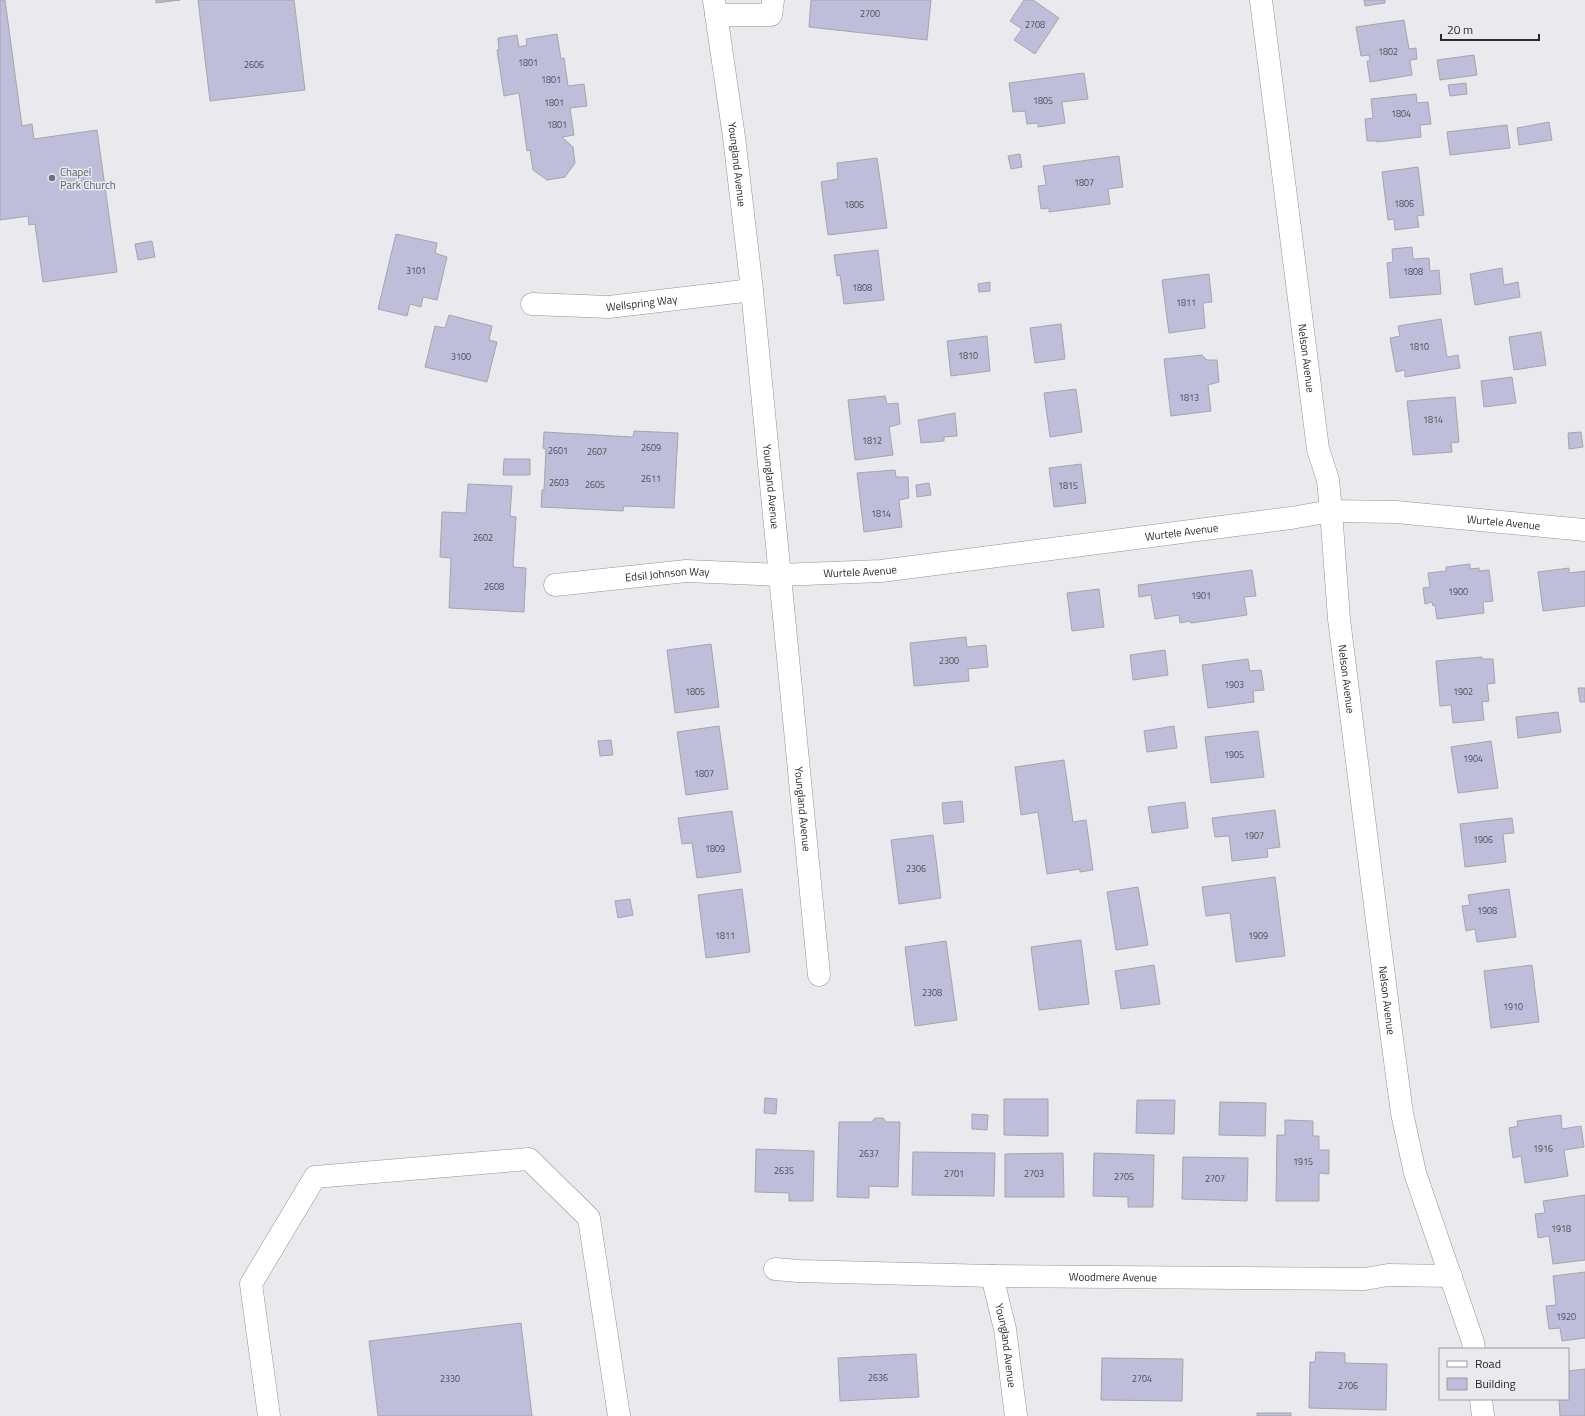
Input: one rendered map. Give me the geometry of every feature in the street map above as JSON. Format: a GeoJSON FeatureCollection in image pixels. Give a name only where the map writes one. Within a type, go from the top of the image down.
{"type":"FeatureCollection","features":[{"type":"Feature","properties":{"kind":"street"},"geometry":{"type":"LineString","coordinates":[[715,7],[771,15],[773,0]]}},
{"type":"Feature","properties":{"kind":"street","name":"Nelson Avenue"},"geometry":{"type":"LineString","coordinates":[[1261,0],[1318,449],[1328,480],[1340,627],[1402,1113],[1415,1173],[1451,1276],[1474,1348]]}},
{"type":"Feature","properties":{"kind":"street","name":"Youngland Avenue"},"geometry":{"type":"LineString","coordinates":[[715,7],[734,137],[752,290],[819,975]]}},
{"type":"Feature","properties":{"kind":"street","name":"Wellspring Way"},"geometry":{"type":"LineString","coordinates":[[532,304],[609,307],[752,290]]}},
{"type":"Feature","properties":{"kind":"street","name":"Wurtele Avenue"},"geometry":{"type":"LineString","coordinates":[[779,574],[881,571],[1283,519],[1331,511],[1396,512],[1585,530]]}},
{"type":"Feature","properties":{"kind":"street","name":"Edsil Johnson Way"},"geometry":{"type":"LineString","coordinates":[[555,585],[686,571],[779,574]]}},
{"type":"Feature","properties":{"kind":"street"},"geometry":{"type":"LineString","coordinates":[[269,1416],[251,1284],[315,1177],[529,1159],[589,1218],[619,1416]]}},
{"type":"Feature","properties":{"kind":"street","name":"Woodmere Avenue"},"geometry":{"type":"LineString","coordinates":[[775,1269],[798,1271],[992,1276],[1357,1278],[1388,1275],[1451,1276]]}},
{"type":"Feature","properties":{"kind":"street","name":"Youngland Avenue"},"geometry":{"type":"LineString","coordinates":[[992,1276],[1005,1329],[1016,1416]]}},
{"type":"Feature","properties":{"kind":"street"},"geometry":{"type":"LineString","coordinates":[[1481,1400],[1483,1416]]}},
{"type":"Feature","properties":{"kind":"building","name":"Chapel Park Church"},"geometry":{"type":"Polygon","coordinates":[[[0,0],[5,0],[22,126],[32,124],[34,139],[97,130],[117,272],[43,282],[35,224],[29,225],[28,216],[0,220],[0,0]]]}},
{"type":"Feature","properties":{"kind":"building"},"geometry":{"type":"Polygon","coordinates":[[[156,0],[180,0],[156,3],[156,0]]]}},
{"type":"Feature","properties":{"kind":"building"},"geometry":{"type":"Polygon","coordinates":[[[198,0],[294,0],[305,90],[210,101],[198,0]]]}},
{"type":"Feature","properties":{"kind":"building"},"geometry":{"type":"Polygon","coordinates":[[[811,0],[931,0],[927,40],[809,27],[811,0]]]}},
{"type":"Feature","properties":{"kind":"building"},"geometry":{"type":"Polygon","coordinates":[[[1024,0],[1033,0],[1059,18],[1035,54],[1014,40],[1022,29],[1010,21],[1024,0]]]}},
{"type":"Feature","properties":{"kind":"building"},"geometry":{"type":"Polygon","coordinates":[[[1364,0],[1385,0],[1385,3],[1365,6],[1364,0]]]}},
{"type":"Feature","properties":{"kind":"building"},"geometry":{"type":"Polygon","coordinates":[[[1404,20],[1409,49],[1416,48],[1417,59],[1410,60],[1412,75],[1370,82],[1367,61],[1370,61],[1369,55],[1361,56],[1356,27],[1404,20]]]}},
{"type":"Feature","properties":{"kind":"building"},"geometry":{"type":"Polygon","coordinates":[[[557,34],[561,59],[564,58],[568,86],[584,84],[587,106],[570,108],[574,135],[562,137],[573,147],[575,163],[565,177],[547,180],[533,170],[530,150],[527,151],[519,93],[504,96],[497,50],[499,50],[498,38],[517,35],[519,47],[527,45],[526,39],[557,34]]]}},
{"type":"Feature","properties":{"kind":"building"},"geometry":{"type":"Polygon","coordinates":[[[1474,55],[1477,75],[1440,80],[1437,60],[1474,55]]]}},
{"type":"Feature","properties":{"kind":"building"},"geometry":{"type":"Polygon","coordinates":[[[1084,73],[1088,99],[1062,102],[1065,123],[1038,127],[1038,123],[1027,124],[1025,111],[1013,112],[1009,83],[1084,73]]]}},
{"type":"Feature","properties":{"kind":"building"},"geometry":{"type":"Polygon","coordinates":[[[1466,83],[1467,94],[1450,96],[1448,85],[1466,83]]]}},
{"type":"Feature","properties":{"kind":"building"},"geometry":{"type":"Polygon","coordinates":[[[1416,94],[1417,103],[1428,102],[1431,124],[1420,125],[1421,137],[1377,142],[1367,141],[1365,119],[1373,118],[1371,99],[1416,94]]]}},
{"type":"Feature","properties":{"kind":"building"},"geometry":{"type":"Polygon","coordinates":[[[1549,122],[1552,140],[1519,145],[1517,128],[1549,122]]]}},
{"type":"Feature","properties":{"kind":"building"},"geometry":{"type":"Polygon","coordinates":[[[1507,125],[1510,148],[1450,155],[1447,132],[1507,125]]]}},
{"type":"Feature","properties":{"kind":"building"},"geometry":{"type":"Polygon","coordinates":[[[1020,154],[1022,167],[1011,169],[1008,156],[1020,154]]]}},
{"type":"Feature","properties":{"kind":"building"},"geometry":{"type":"Polygon","coordinates":[[[1119,156],[1123,187],[1108,189],[1110,204],[1049,212],[1049,208],[1041,209],[1038,186],[1046,185],[1043,166],[1119,156]]]}},
{"type":"Feature","properties":{"kind":"building"},"geometry":{"type":"Polygon","coordinates":[[[877,158],[887,228],[828,235],[821,182],[838,179],[837,163],[877,158]]]}},
{"type":"Feature","properties":{"kind":"building"},"geometry":{"type":"Polygon","coordinates":[[[1418,167],[1424,215],[1417,216],[1419,227],[1395,230],[1394,219],[1388,220],[1382,172],[1418,167]]]}},
{"type":"Feature","properties":{"kind":"building"},"geometry":{"type":"Polygon","coordinates":[[[396,234],[437,243],[435,253],[447,257],[437,300],[423,297],[421,307],[410,304],[407,316],[378,309],[396,234]]]}},
{"type":"Feature","properties":{"kind":"building"},"geometry":{"type":"Polygon","coordinates":[[[152,241],[155,257],[138,260],[135,244],[152,241]]]}},
{"type":"Feature","properties":{"kind":"building"},"geometry":{"type":"Polygon","coordinates":[[[1412,247],[1413,259],[1429,258],[1430,271],[1439,270],[1441,294],[1390,298],[1387,263],[1393,262],[1392,249],[1412,247]]]}},
{"type":"Feature","properties":{"kind":"building"},"geometry":{"type":"Polygon","coordinates":[[[878,250],[884,300],[844,304],[840,275],[837,276],[834,255],[878,250]]]}},
{"type":"Feature","properties":{"kind":"building"},"geometry":{"type":"Polygon","coordinates":[[[1502,268],[1504,285],[1518,282],[1520,297],[1475,305],[1470,274],[1502,268]]]}},
{"type":"Feature","properties":{"kind":"building"},"geometry":{"type":"Polygon","coordinates":[[[1209,274],[1212,302],[1203,303],[1205,328],[1169,333],[1162,280],[1209,274]]]}},
{"type":"Feature","properties":{"kind":"building"},"geometry":{"type":"Polygon","coordinates":[[[990,282],[990,291],[979,292],[978,284],[990,282]]]}},
{"type":"Feature","properties":{"kind":"building"},"geometry":{"type":"Polygon","coordinates":[[[449,315],[492,326],[489,340],[497,342],[487,382],[425,367],[435,326],[445,328],[449,315]]]}},
{"type":"Feature","properties":{"kind":"building"},"geometry":{"type":"Polygon","coordinates":[[[1441,319],[1447,357],[1458,355],[1460,368],[1405,377],[1405,370],[1396,372],[1390,338],[1400,336],[1398,326],[1441,319]]]}},
{"type":"Feature","properties":{"kind":"building"},"geometry":{"type":"Polygon","coordinates":[[[1061,324],[1065,359],[1035,363],[1030,328],[1061,324]]]}},
{"type":"Feature","properties":{"kind":"building"},"geometry":{"type":"Polygon","coordinates":[[[1541,332],[1546,365],[1514,370],[1509,337],[1541,332]]]}},
{"type":"Feature","properties":{"kind":"building"},"geometry":{"type":"Polygon","coordinates":[[[987,336],[990,371],[951,376],[947,341],[987,336]]]}},
{"type":"Feature","properties":{"kind":"building"},"geometry":{"type":"Polygon","coordinates":[[[1202,355],[1207,360],[1217,360],[1219,382],[1208,385],[1211,411],[1171,416],[1164,359],[1202,355]]]}},
{"type":"Feature","properties":{"kind":"building"},"geometry":{"type":"Polygon","coordinates":[[[1512,377],[1516,403],[1484,407],[1481,381],[1512,377]]]}},
{"type":"Feature","properties":{"kind":"building"},"geometry":{"type":"Polygon","coordinates":[[[1076,389],[1082,432],[1050,437],[1044,393],[1076,389]]]}},
{"type":"Feature","properties":{"kind":"building"},"geometry":{"type":"Polygon","coordinates":[[[885,396],[887,404],[898,403],[900,424],[889,427],[893,455],[855,460],[848,400],[885,396]]]}},
{"type":"Feature","properties":{"kind":"building"},"geometry":{"type":"Polygon","coordinates":[[[1455,397],[1459,442],[1451,443],[1452,452],[1413,455],[1407,401],[1455,397]]]}},
{"type":"Feature","properties":{"kind":"building"},"geometry":{"type":"Polygon","coordinates":[[[955,413],[957,436],[944,437],[944,441],[921,443],[918,420],[955,413]]]}},
{"type":"Feature","properties":{"kind":"building"},"geometry":{"type":"Polygon","coordinates":[[[634,431],[678,433],[674,508],[624,506],[623,511],[541,507],[542,490],[544,490],[546,449],[543,448],[544,432],[633,437],[634,431]]]}},
{"type":"Feature","properties":{"kind":"building"},"geometry":{"type":"Polygon","coordinates":[[[1581,432],[1583,447],[1569,449],[1568,433],[1581,432]]]}},
{"type":"Feature","properties":{"kind":"building"},"geometry":{"type":"Polygon","coordinates":[[[504,459],[530,459],[530,475],[503,475],[504,459]]]}},
{"type":"Feature","properties":{"kind":"building"},"geometry":{"type":"Polygon","coordinates":[[[1081,464],[1086,503],[1054,507],[1049,468],[1081,464]]]}},
{"type":"Feature","properties":{"kind":"building"},"geometry":{"type":"Polygon","coordinates":[[[895,470],[896,477],[908,477],[909,498],[899,500],[902,527],[864,532],[857,473],[895,470]]]}},
{"type":"Feature","properties":{"kind":"building"},"geometry":{"type":"Polygon","coordinates":[[[929,483],[931,495],[917,497],[916,485],[929,483]]]}},
{"type":"Feature","properties":{"kind":"building"},"geometry":{"type":"Polygon","coordinates":[[[468,484],[512,486],[510,516],[516,517],[513,567],[526,568],[524,612],[449,608],[451,558],[440,557],[442,512],[466,513],[468,484]]]}},
{"type":"Feature","properties":{"kind":"building"},"geometry":{"type":"Polygon","coordinates":[[[1470,564],[1470,569],[1479,568],[1479,571],[1489,570],[1493,601],[1483,602],[1484,613],[1437,619],[1435,605],[1433,606],[1432,602],[1425,604],[1423,588],[1430,587],[1428,573],[1446,571],[1446,567],[1470,564]]]}},
{"type":"Feature","properties":{"kind":"building"},"geometry":{"type":"Polygon","coordinates":[[[1569,568],[1569,573],[1585,571],[1585,606],[1543,611],[1538,572],[1569,568]]]}},
{"type":"Feature","properties":{"kind":"building"},"geometry":{"type":"Polygon","coordinates":[[[1252,570],[1256,596],[1244,597],[1247,615],[1191,623],[1190,621],[1180,623],[1179,615],[1155,619],[1151,595],[1139,597],[1138,585],[1252,570]]]}},
{"type":"Feature","properties":{"kind":"building"},"geometry":{"type":"Polygon","coordinates":[[[1099,589],[1104,627],[1072,631],[1067,593],[1099,589]]]}},
{"type":"Feature","properties":{"kind":"building"},"geometry":{"type":"Polygon","coordinates":[[[966,637],[967,647],[986,645],[988,667],[968,669],[969,681],[914,686],[910,643],[966,637]]]}},
{"type":"Feature","properties":{"kind":"building"},"geometry":{"type":"Polygon","coordinates":[[[711,644],[719,707],[675,713],[667,650],[711,644]]]}},
{"type":"Feature","properties":{"kind":"building"},"geometry":{"type":"Polygon","coordinates":[[[1165,650],[1168,675],[1133,680],[1130,655],[1165,650]]]}},
{"type":"Feature","properties":{"kind":"building"},"geometry":{"type":"Polygon","coordinates":[[[1482,657],[1482,659],[1493,659],[1495,683],[1487,684],[1489,701],[1482,702],[1484,720],[1453,723],[1451,705],[1440,706],[1436,661],[1482,657]]]}},
{"type":"Feature","properties":{"kind":"building"},"geometry":{"type":"Polygon","coordinates":[[[1248,659],[1250,671],[1261,670],[1264,690],[1253,691],[1254,702],[1208,708],[1202,665],[1248,659]]]}},
{"type":"Feature","properties":{"kind":"building"},"geometry":{"type":"Polygon","coordinates":[[[1578,688],[1585,688],[1585,702],[1580,702],[1578,688]]]}},
{"type":"Feature","properties":{"kind":"building"},"geometry":{"type":"Polygon","coordinates":[[[1558,712],[1561,732],[1518,738],[1516,717],[1558,712]]]}},
{"type":"Feature","properties":{"kind":"building"},"geometry":{"type":"Polygon","coordinates":[[[719,726],[728,789],[686,795],[677,732],[719,726]]]}},
{"type":"Feature","properties":{"kind":"building"},"geometry":{"type":"Polygon","coordinates":[[[1174,726],[1177,748],[1147,752],[1144,731],[1174,726]]]}},
{"type":"Feature","properties":{"kind":"building"},"geometry":{"type":"Polygon","coordinates":[[[1258,731],[1264,777],[1211,783],[1205,737],[1258,731]]]}},
{"type":"Feature","properties":{"kind":"building"},"geometry":{"type":"Polygon","coordinates":[[[611,740],[613,755],[600,756],[598,741],[611,740]]]}},
{"type":"Feature","properties":{"kind":"building"},"geometry":{"type":"Polygon","coordinates":[[[1491,741],[1498,788],[1458,793],[1451,747],[1491,741]]]}},
{"type":"Feature","properties":{"kind":"building"},"geometry":{"type":"Polygon","coordinates":[[[1064,760],[1073,822],[1086,820],[1093,870],[1080,872],[1080,869],[1047,874],[1038,812],[1021,815],[1015,767],[1064,760]]]}},
{"type":"Feature","properties":{"kind":"building"},"geometry":{"type":"Polygon","coordinates":[[[962,801],[964,822],[944,824],[942,803],[962,801]]]}},
{"type":"Feature","properties":{"kind":"building"},"geometry":{"type":"Polygon","coordinates":[[[1185,802],[1188,828],[1152,833],[1148,807],[1185,802]]]}},
{"type":"Feature","properties":{"kind":"building"},"geometry":{"type":"Polygon","coordinates":[[[1275,810],[1280,847],[1267,849],[1268,857],[1232,861],[1229,836],[1215,837],[1212,818],[1275,810]]]}},
{"type":"Feature","properties":{"kind":"building"},"geometry":{"type":"Polygon","coordinates":[[[732,811],[741,872],[697,878],[692,843],[682,844],[678,818],[732,811]]]}},
{"type":"Feature","properties":{"kind":"building"},"geometry":{"type":"Polygon","coordinates":[[[1512,818],[1514,833],[1503,834],[1506,862],[1465,867],[1460,824],[1512,818]]]}},
{"type":"Feature","properties":{"kind":"building"},"geometry":{"type":"Polygon","coordinates":[[[933,835],[941,898],[899,904],[891,840],[933,835]]]}},
{"type":"Feature","properties":{"kind":"building"},"geometry":{"type":"Polygon","coordinates":[[[1275,877],[1285,956],[1236,962],[1230,913],[1206,916],[1202,887],[1275,877]]]}},
{"type":"Feature","properties":{"kind":"building"},"geometry":{"type":"Polygon","coordinates":[[[1138,887],[1148,945],[1116,950],[1107,892],[1138,887]]]}},
{"type":"Feature","properties":{"kind":"building"},"geometry":{"type":"Polygon","coordinates":[[[742,889],[750,952],[706,958],[698,895],[742,889]]]}},
{"type":"Feature","properties":{"kind":"building"},"geometry":{"type":"Polygon","coordinates":[[[1509,889],[1516,937],[1477,942],[1475,929],[1466,931],[1462,906],[1470,905],[1468,895],[1509,889]]]}},
{"type":"Feature","properties":{"kind":"building"},"geometry":{"type":"Polygon","coordinates":[[[630,899],[633,915],[618,918],[615,901],[630,899]]]}},
{"type":"Feature","properties":{"kind":"building"},"geometry":{"type":"Polygon","coordinates":[[[1081,940],[1089,1004],[1039,1010],[1031,947],[1081,940]]]}},
{"type":"Feature","properties":{"kind":"building"},"geometry":{"type":"Polygon","coordinates":[[[946,941],[957,1020],[915,1026],[905,947],[946,941]]]}},
{"type":"Feature","properties":{"kind":"building"},"geometry":{"type":"Polygon","coordinates":[[[1154,965],[1160,1004],[1121,1009],[1115,971],[1154,965]]]}},
{"type":"Feature","properties":{"kind":"building"},"geometry":{"type":"Polygon","coordinates":[[[1532,965],[1539,1022],[1491,1028],[1484,971],[1532,965]]]}},
{"type":"Feature","properties":{"kind":"building"},"geometry":{"type":"Polygon","coordinates":[[[765,1098],[777,1099],[776,1114],[764,1113],[765,1098]]]}},
{"type":"Feature","properties":{"kind":"building"},"geometry":{"type":"Polygon","coordinates":[[[1004,1099],[1048,1099],[1048,1136],[1004,1135],[1004,1099]]]}},
{"type":"Feature","properties":{"kind":"building"},"geometry":{"type":"Polygon","coordinates":[[[1137,1100],[1175,1100],[1174,1134],[1136,1133],[1137,1100]]]}},
{"type":"Feature","properties":{"kind":"building"},"geometry":{"type":"Polygon","coordinates":[[[1220,1102],[1266,1103],[1265,1136],[1219,1135],[1220,1102]]]}},
{"type":"Feature","properties":{"kind":"building"},"geometry":{"type":"Polygon","coordinates":[[[972,1114],[988,1115],[987,1130],[972,1129],[972,1114]]]}},
{"type":"Feature","properties":{"kind":"building"},"geometry":{"type":"Polygon","coordinates":[[[1561,1115],[1562,1129],[1581,1126],[1584,1147],[1564,1150],[1568,1176],[1525,1183],[1521,1156],[1513,1158],[1509,1128],[1518,1126],[1517,1121],[1561,1115]]]}},
{"type":"Feature","properties":{"kind":"building"},"geometry":{"type":"Polygon","coordinates":[[[875,1118],[883,1118],[886,1122],[900,1122],[898,1187],[869,1186],[869,1198],[837,1197],[839,1122],[871,1122],[875,1118]]]}},
{"type":"Feature","properties":{"kind":"building"},"geometry":{"type":"Polygon","coordinates":[[[1285,1120],[1313,1121],[1313,1136],[1319,1136],[1319,1150],[1329,1150],[1329,1174],[1319,1173],[1319,1201],[1276,1201],[1277,1135],[1285,1135],[1285,1120]]]}},
{"type":"Feature","properties":{"kind":"building"},"geometry":{"type":"Polygon","coordinates":[[[756,1149],[814,1151],[813,1201],[789,1201],[789,1193],[755,1192],[756,1149]]]}},
{"type":"Feature","properties":{"kind":"building"},"geometry":{"type":"Polygon","coordinates":[[[913,1152],[995,1153],[994,1196],[912,1195],[913,1152]]]}},
{"type":"Feature","properties":{"kind":"building"},"geometry":{"type":"Polygon","coordinates":[[[1063,1153],[1064,1197],[1005,1197],[1005,1154],[1063,1153]]]}},
{"type":"Feature","properties":{"kind":"building"},"geometry":{"type":"Polygon","coordinates":[[[1094,1153],[1154,1155],[1153,1207],[1128,1207],[1128,1197],[1093,1196],[1094,1153]]]}},
{"type":"Feature","properties":{"kind":"building"},"geometry":{"type":"Polygon","coordinates":[[[1183,1157],[1248,1158],[1247,1201],[1182,1199],[1183,1157]]]}},
{"type":"Feature","properties":{"kind":"building"},"geometry":{"type":"Polygon","coordinates":[[[1585,1195],[1585,1260],[1553,1264],[1549,1236],[1538,1238],[1535,1214],[1545,1213],[1543,1201],[1585,1195]]]}},
{"type":"Feature","properties":{"kind":"building"},"geometry":{"type":"Polygon","coordinates":[[[1585,1272],[1585,1338],[1562,1341],[1560,1328],[1549,1329],[1546,1306],[1556,1305],[1553,1276],[1585,1272]]]}},
{"type":"Feature","properties":{"kind":"building"},"geometry":{"type":"Polygon","coordinates":[[[521,1323],[532,1416],[378,1416],[369,1341],[521,1323]]]}},
{"type":"Feature","properties":{"kind":"building"},"geometry":{"type":"Polygon","coordinates":[[[1316,1352],[1345,1353],[1345,1363],[1387,1364],[1386,1410],[1309,1408],[1310,1362],[1315,1362],[1316,1352]]]}},
{"type":"Feature","properties":{"kind":"building"},"geometry":{"type":"Polygon","coordinates":[[[916,1354],[919,1397],[840,1401],[838,1358],[916,1354]]]}},
{"type":"Feature","properties":{"kind":"building"},"geometry":{"type":"Polygon","coordinates":[[[1102,1358],[1183,1359],[1182,1401],[1101,1400],[1102,1358]]]}},
{"type":"Feature","properties":{"kind":"building"},"geometry":{"type":"Polygon","coordinates":[[[1585,1369],[1585,1416],[1560,1416],[1559,1400],[1569,1400],[1569,1371],[1585,1369]]]}},
{"type":"Feature","properties":{"kind":"building"},"geometry":{"type":"Polygon","coordinates":[[[1257,1413],[1291,1413],[1291,1416],[1257,1416],[1257,1413]]]}},
{"type":"Feature","properties":{"kind":"place","name":"Chapel Park Church"},"geometry":{"type":"Point","coordinates":[52,178]}}]}
